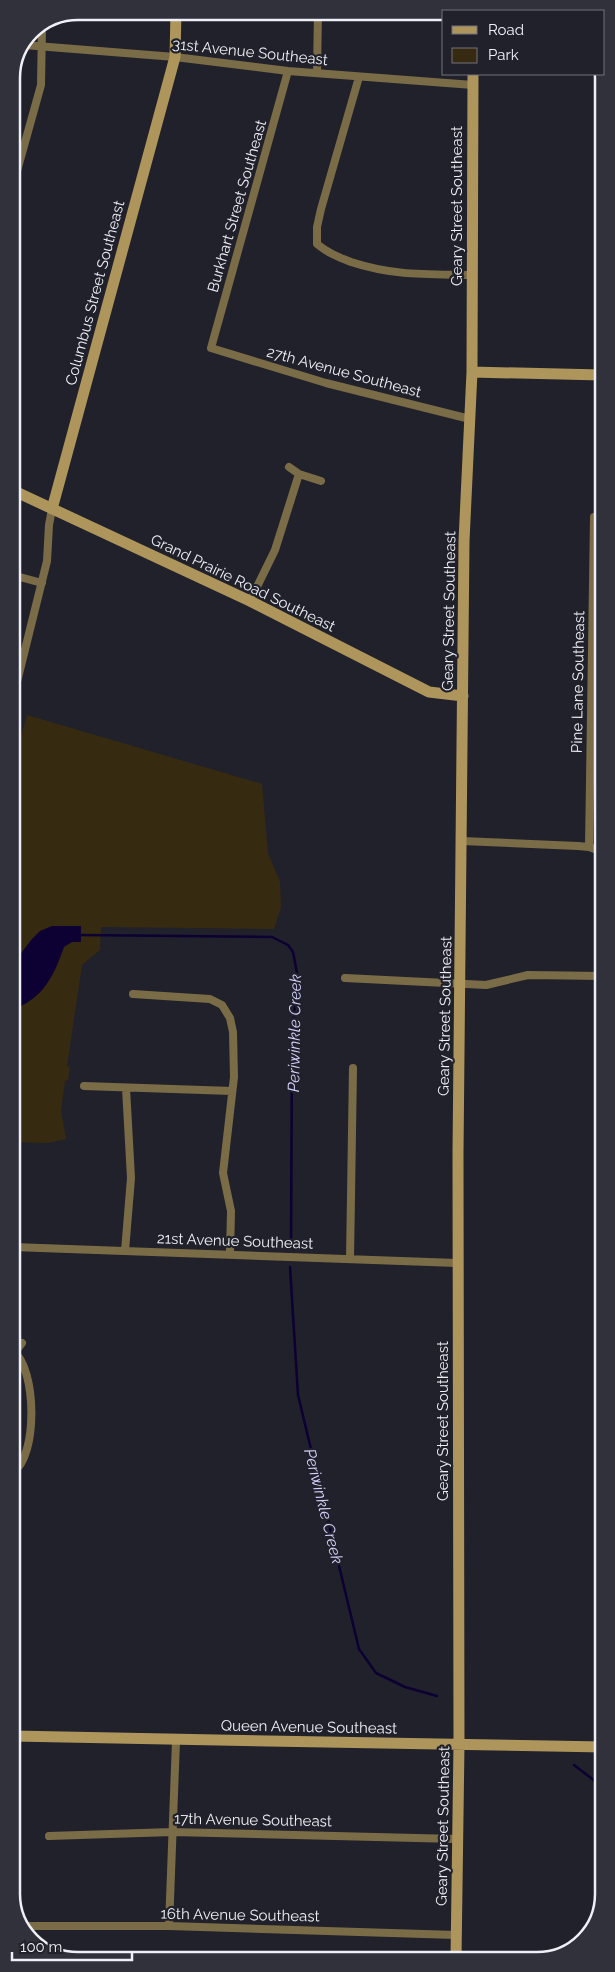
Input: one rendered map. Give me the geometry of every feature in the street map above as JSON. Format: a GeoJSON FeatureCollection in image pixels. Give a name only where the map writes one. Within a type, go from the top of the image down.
{"type":"FeatureCollection","features":[{"type":"Feature","properties":{"kind":"main road","name":"Columbus Street Southeast"},"geometry":{"type":"LineString","coordinates":[[52,509],[174,57],[176,20]]}},
{"type":"Feature","properties":{"kind":"main road","name":"Geary Street Southeast"},"geometry":{"type":"LineString","coordinates":[[456,1952],[459,1744],[457,1263],[461,984],[462,696],[464,541],[472,372],[473,80]]}},
{"type":"Feature","properties":{"kind":"main road"},"geometry":{"type":"LineString","coordinates":[[472,372],[595,375]]}},
{"type":"Feature","properties":{"kind":"main road","name":"Grand Prairie Road Southeast"},"geometry":{"type":"LineString","coordinates":[[20,494],[250,601],[430,692],[462,696]]}},
{"type":"Feature","properties":{"kind":"main road","name":"Queen Avenue Southeast"},"geometry":{"type":"LineString","coordinates":[[20,1736],[176,1741],[595,1747]]}},
{"type":"Feature","properties":{"kind":"street"},"geometry":{"type":"LineString","coordinates":[[317,73],[318,20]]}},
{"type":"Feature","properties":{"kind":"street"},"geometry":{"type":"LineString","coordinates":[[20,160],[41,84],[42,33]]}},
{"type":"Feature","properties":{"kind":"street","name":"31st Avenue Southeast"},"geometry":{"type":"LineString","coordinates":[[30,46],[174,57],[288,71],[359,77],[473,80]]}},
{"type":"Feature","properties":{"kind":"street","name":"Burkhart Street Southeast"},"geometry":{"type":"LineString","coordinates":[[211,348],[288,71]]}},
{"type":"Feature","properties":{"kind":"street"},"geometry":{"type":"LineString","coordinates":[[359,77],[321,208],[317,227],[317,244],[327,253],[380,270],[401,274],[471,275]]}},
{"type":"Feature","properties":{"kind":"street","name":"27th Avenue Southeast"},"geometry":{"type":"LineString","coordinates":[[211,348],[326,384],[470,418]]}},
{"type":"Feature","properties":{"kind":"street"},"geometry":{"type":"LineString","coordinates":[[289,468],[299,474],[320,481]]}},
{"type":"Feature","properties":{"kind":"street"},"geometry":{"type":"LineString","coordinates":[[250,601],[274,550],[299,474]]}},
{"type":"Feature","properties":{"kind":"street","name":"Columbus Street Southeast"},"geometry":{"type":"LineString","coordinates":[[20,670],[47,561],[52,509]]}},
{"type":"Feature","properties":{"kind":"street","name":"Pine Lane Southeast"},"geometry":{"type":"LineString","coordinates":[[589,847],[594,517]]}},
{"type":"Feature","properties":{"kind":"street"},"geometry":{"type":"LineString","coordinates":[[20,577],[42,583]]}},
{"type":"Feature","properties":{"kind":"street"},"geometry":{"type":"LineString","coordinates":[[462,841],[589,847],[595,849]]}},
{"type":"Feature","properties":{"kind":"street"},"geometry":{"type":"LineString","coordinates":[[345,978],[486,985],[528,975],[595,976]]}},
{"type":"Feature","properties":{"kind":"street"},"geometry":{"type":"LineString","coordinates":[[133,994],[210,999],[222,1005],[230,1018],[233,1032],[232,1092],[223,1172],[231,1211],[230,1254]]}},
{"type":"Feature","properties":{"kind":"street"},"geometry":{"type":"LineString","coordinates":[[350,1259],[354,1068]]}},
{"type":"Feature","properties":{"kind":"street"},"geometry":{"type":"LineString","coordinates":[[84,1086],[232,1092]]}},
{"type":"Feature","properties":{"kind":"street"},"geometry":{"type":"LineString","coordinates":[[125,1251],[131,1178],[126,1088]]}},
{"type":"Feature","properties":{"kind":"street","name":"21st Avenue Southeast"},"geometry":{"type":"LineString","coordinates":[[20,1247],[457,1263]]}},
{"type":"Feature","properties":{"kind":"street"},"geometry":{"type":"LineString","coordinates":[[20,1360],[28,1377],[31,1393],[30,1441],[25,1458],[20,1464]]}},
{"type":"Feature","properties":{"kind":"street"},"geometry":{"type":"LineString","coordinates":[[20,1473],[24,1476]]}},
{"type":"Feature","properties":{"kind":"street"},"geometry":{"type":"LineString","coordinates":[[169,1926],[176,1741]]}},
{"type":"Feature","properties":{"kind":"street","name":"17th Avenue Southeast"},"geometry":{"type":"LineString","coordinates":[[49,1836],[172,1832],[457,1839]]}},
{"type":"Feature","properties":{"kind":"street","name":"16th Avenue Southeast"},"geometry":{"type":"LineString","coordinates":[[30,1926],[169,1926],[456,1935]]}},
{"type":"Feature","properties":{"kind":"green space"},"geometry":{"type":"Polygon","coordinates":[[[27,715],[262,784],[268,853],[280,882],[281,907],[274,929],[101,927],[100,950],[82,965],[67,1066],[70,1067],[68,1080],[65,1081],[61,1111],[66,1139],[48,1143],[20,1142],[20,739],[27,715]]]}},
{"type":"Feature","properties":{"kind":"shaded area"},"geometry":{"type":"Polygon","coordinates":[[[52,926],[81,926],[81,942],[72,942],[64,947],[56,968],[46,985],[32,1000],[20,1006],[20,955],[40,931],[52,926]]]}},
{"type":"Feature","properties":{"kind":"waterway","name":"Periwinkle Creek"},"geometry":{"type":"LineString","coordinates":[[79,935],[272,937],[288,945],[293,952],[297,973],[292,1043],[291,1245]]}},
{"type":"Feature","properties":{"kind":"waterway","name":"Periwinkle Creek"},"geometry":{"type":"LineString","coordinates":[[290,1267],[298,1395],[359,1649],[376,1673],[405,1687],[437,1696]]}},
{"type":"Feature","properties":{"kind":"waterway","name":"Periwinkle Creek"},"geometry":{"type":"LineString","coordinates":[[574,1765],[595,1781]]}}]}
